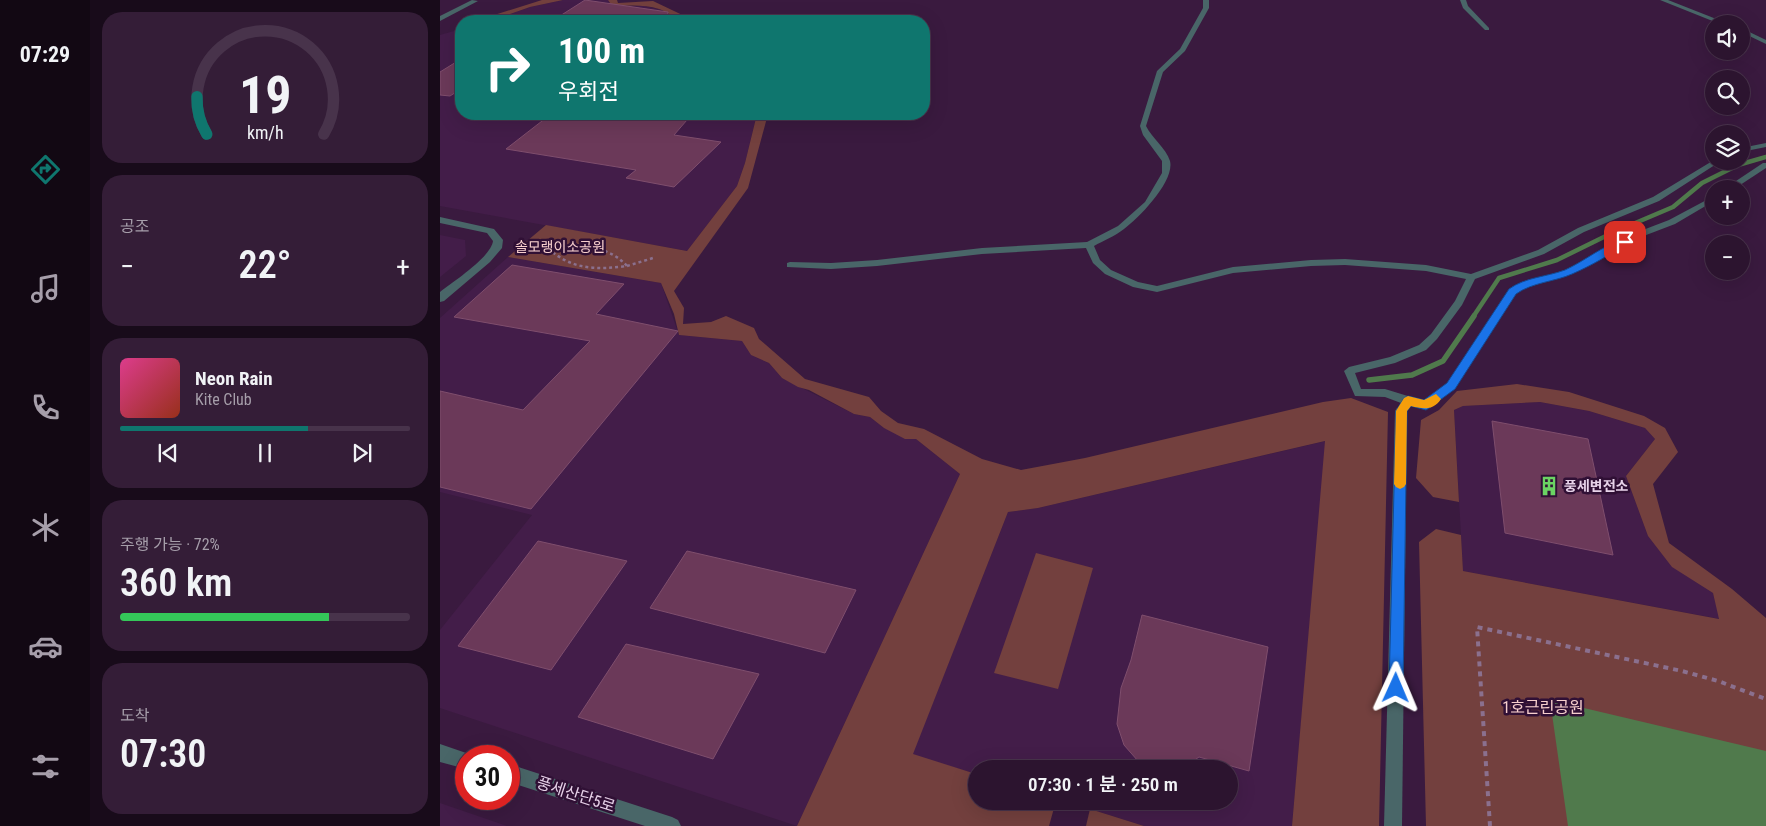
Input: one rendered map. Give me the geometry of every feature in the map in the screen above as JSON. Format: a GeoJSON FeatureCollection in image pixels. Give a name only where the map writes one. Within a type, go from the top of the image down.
{"type":"FeatureCollection","features":[{"type":"Feature","properties":{"kind":"street"},"geometry":{"type":"LineString","coordinates":[[440,19],[473,0]]}},
{"type":"Feature","properties":{"kind":"street"},"geometry":{"type":"LineString","coordinates":[[440,220],[490,231],[498,240],[497,248],[486,260],[440,298]]}},
{"type":"Feature","properties":{"kind":"street"},"geometry":{"type":"LineString","coordinates":[[1393,826],[1405,406]]}},
{"type":"Feature","properties":{"kind":"street"},"geometry":{"type":"LineString","coordinates":[[440,753],[455,758]]}},
{"type":"Feature","properties":{"kind":"street","name":"풍세산단5로"},"geometry":{"type":"LineString","coordinates":[[520,776],[672,826]]}},
{"type":"Feature","properties":{"kind":"lane"},"geometry":{"type":"LineString","coordinates":[[790,266],[858,264],[982,252],[1089,245],[1121,228],[1148,203],[1166,173],[1166,162],[1143,126],[1160,71],[1183,50],[1206,8],[1206,0]]}},
{"type":"Feature","properties":{"kind":"lane"},"geometry":{"type":"LineString","coordinates":[[1463,0],[1465,7],[1487,29]]}},
{"type":"Feature","properties":{"kind":"lane"},"geometry":{"type":"LineString","coordinates":[[1663,0],[1705,16]]}},
{"type":"Feature","properties":{"kind":"lane"},"geometry":{"type":"LineString","coordinates":[[1750,34],[1766,42]]}},
{"type":"Feature","properties":{"kind":"lane"},"geometry":{"type":"LineString","coordinates":[[1750,148],[1766,145]]}},
{"type":"Feature","properties":{"kind":"lane"},"geometry":{"type":"LineString","coordinates":[[1742,180],[1766,165]]}},
{"type":"Feature","properties":{"kind":"lane"},"geometry":{"type":"LineString","coordinates":[[1089,245],[1096,260],[1108,272],[1136,285],[1157,289],[1233,270],[1311,263],[1345,262],[1426,268],[1471,277],[1541,252],[1581,230],[1656,199],[1705,169]]}},
{"type":"Feature","properties":{"kind":"lane"},"geometry":{"type":"LineString","coordinates":[[1471,277],[1457,306],[1428,344],[1379,364],[1349,371],[1358,394],[1385,394],[1405,406],[1426,405],[1451,386],[1513,292],[1519,287],[1568,272],[1638,235],[1672,222],[1705,203]]}},
{"type":"Feature","properties":{"kind":"path"},"geometry":{"type":"LineString","coordinates":[[526,245],[548,248],[585,246],[605,251],[623,260],[627,266]]}},
{"type":"Feature","properties":{"kind":"path"},"geometry":{"type":"LineString","coordinates":[[548,248],[554,256],[572,266],[603,269],[627,266],[653,258]]}},
{"type":"Feature","properties":{"kind":"path"},"geometry":{"type":"LineString","coordinates":[[1490,826],[1477,628],[1682,671],[1718,681],[1766,699]]}},
{"type":"Feature","properties":{"kind":"shaded area"},"geometry":{"type":"Polygon","coordinates":[[[563,0],[608,0],[612,6],[645,6],[659,9],[670,15],[507,15],[530,7],[563,0]]]}},
{"type":"Feature","properties":{"kind":"shaded area"},"geometry":{"type":"Polygon","coordinates":[[[455,31],[455,120],[756,120],[737,186],[687,251],[440,206],[440,35],[455,31]]]}},
{"type":"Feature","properties":{"kind":"shaded area"},"geometry":{"type":"Polygon","coordinates":[[[440,235],[465,240],[466,256],[440,277],[440,235]]]}},
{"type":"Feature","properties":{"kind":"shaded area"},"geometry":{"type":"Polygon","coordinates":[[[508,257],[661,283],[679,335],[742,341],[751,355],[769,363],[782,378],[854,414],[870,417],[884,428],[916,439],[960,474],[797,826],[440,708],[440,630],[532,515],[440,492],[440,318],[508,257]]]}},
{"type":"Feature","properties":{"kind":"shaded area"},"geometry":{"type":"Polygon","coordinates":[[[1540,402],[1589,411],[1645,428],[1655,439],[1626,476],[1648,536],[1673,567],[1713,593],[1720,619],[1463,571],[1454,410],[1463,406],[1540,402]]]}},
{"type":"Feature","properties":{"kind":"shaded area"},"geometry":{"type":"Polygon","coordinates":[[[1326,441],[1292,826],[1144,826],[1093,810],[1238,810],[1238,760],[968,760],[968,772],[912,755],[1008,512],[1038,508],[1326,441]]]}},
{"type":"Feature","properties":{"kind":"shaded area"},"geometry":{"type":"Polygon","coordinates":[[[1550,700],[1766,751],[1766,826],[1568,826],[1550,700]]]}},
{"type":"Feature","properties":{"kind":"shaded area"},"geometry":{"type":"Polygon","coordinates":[[[440,803],[455,808],[455,810],[460,810],[507,826],[440,826],[440,803]]]}},
{"type":"Feature","properties":{"kind":"green space"},"geometry":{"type":"Polygon","coordinates":[[[542,0],[563,0],[530,7],[507,15],[494,15],[542,0]]]}},
{"type":"Feature","properties":{"kind":"green space"},"geometry":{"type":"Polygon","coordinates":[[[608,0],[617,0],[618,3],[653,1],[682,15],[672,15],[647,6],[612,6],[608,0]]]}},
{"type":"Feature","properties":{"kind":"green space","name":"솔모랭이소공원"},"geometry":{"type":"Polygon","coordinates":[[[756,120],[766,120],[748,188],[674,291],[684,308],[683,324],[711,322],[726,316],[754,328],[759,339],[805,379],[869,397],[881,411],[898,423],[924,429],[982,459],[1021,470],[1085,458],[1323,402],[1351,398],[1388,412],[1379,826],[1292,826],[1325,441],[1038,508],[1008,512],[913,754],[968,771],[968,810],[1053,810],[1049,826],[797,826],[960,474],[916,439],[905,439],[884,428],[870,417],[854,414],[782,378],[769,363],[751,355],[742,341],[679,335],[674,314],[661,283],[508,257],[546,225],[687,251],[737,186],[756,120]]]}},
{"type":"Feature","properties":{"kind":"green space","name":"1호근린공원"},"geometry":{"type":"Polygon","coordinates":[[[1517,384],[1569,392],[1644,416],[1665,428],[1678,452],[1653,484],[1669,543],[1732,589],[1766,618],[1766,826],[1426,826],[1419,542],[1436,529],[1461,535],[1463,571],[1719,619],[1713,593],[1672,567],[1648,536],[1626,476],[1655,439],[1645,428],[1589,411],[1540,402],[1463,406],[1454,410],[1459,502],[1433,497],[1416,478],[1421,420],[1439,410],[1457,391],[1517,384]]]}},
{"type":"Feature","properties":{"kind":"green space"},"geometry":{"type":"Polygon","coordinates":[[[1036,553],[1093,568],[1058,689],[994,673],[1036,553]]]}},
{"type":"Feature","properties":{"kind":"green space"},"geometry":{"type":"Polygon","coordinates":[[[1090,810],[1093,810],[1144,826],[1086,826],[1090,810]]]}},
{"type":"Feature","properties":{"kind":"building"},"geometry":{"type":"Polygon","coordinates":[[[585,0],[668,12],[668,15],[561,15],[585,0]]]}},
{"type":"Feature","properties":{"kind":"building"},"geometry":{"type":"Polygon","coordinates":[[[455,63],[455,93],[450,96],[440,95],[440,72],[455,63]]]}},
{"type":"Feature","properties":{"kind":"building"},"geometry":{"type":"Polygon","coordinates":[[[543,120],[687,120],[674,135],[721,142],[674,187],[626,178],[636,170],[506,149],[543,120]]]}},
{"type":"Feature","properties":{"kind":"building"},"geometry":{"type":"Polygon","coordinates":[[[512,265],[624,284],[596,314],[678,331],[531,509],[440,487],[440,391],[523,410],[590,341],[454,317],[512,265]]]}},
{"type":"Feature","properties":{"kind":"building","name":"풍세변전소"},"geometry":{"type":"Polygon","coordinates":[[[1492,421],[1588,439],[1613,555],[1505,533],[1492,421]]]}},
{"type":"Feature","properties":{"kind":"building"},"geometry":{"type":"Polygon","coordinates":[[[538,541],[627,561],[551,670],[458,646],[538,541]]]}},
{"type":"Feature","properties":{"kind":"building"},"geometry":{"type":"Polygon","coordinates":[[[687,551],[856,590],[825,653],[650,608],[687,551]]]}},
{"type":"Feature","properties":{"kind":"building"},"geometry":{"type":"Polygon","coordinates":[[[1142,615],[1268,647],[1249,771],[1238,768],[1238,760],[1210,760],[1199,757],[1195,760],[1137,760],[1124,745],[1117,724],[1121,688],[1131,660],[1142,615]]]}},
{"type":"Feature","properties":{"kind":"building"},"geometry":{"type":"Polygon","coordinates":[[[626,644],[759,674],[713,759],[578,717],[626,644]]]}},
{"type":"Feature","properties":{"kind":"waterway"},"geometry":{"type":"LineString","coordinates":[[1473,317],[1499,278],[1557,260],[1614,232],[1673,207],[1702,183],[1738,165],[1766,157]]}},
{"type":"Feature","properties":{"kind":"waterway"},"geometry":{"type":"LineString","coordinates":[[1369,380],[1412,375],[1443,361],[1474,316]]}},
{"type":"Feature","properties":{"kind":"slow traffic"},"geometry":{"type":"LineString","coordinates":[[1400,484],[1402,411],[1408,401],[1426,405],[1436,399]]}},
{"type":"Feature","properties":{"kind":"place","name":"풍세변전소"},"geometry":{"type":"Point","coordinates":[1549,486]}},
{"type":"Feature","properties":{"kind":"route"},"geometry":{"type":"LineString","coordinates":[[1396,688],[1402,411],[1408,401],[1426,405],[1451,386],[1484,334],[1513,292],[1519,287],[1568,272],[1625,242]]}}]}
